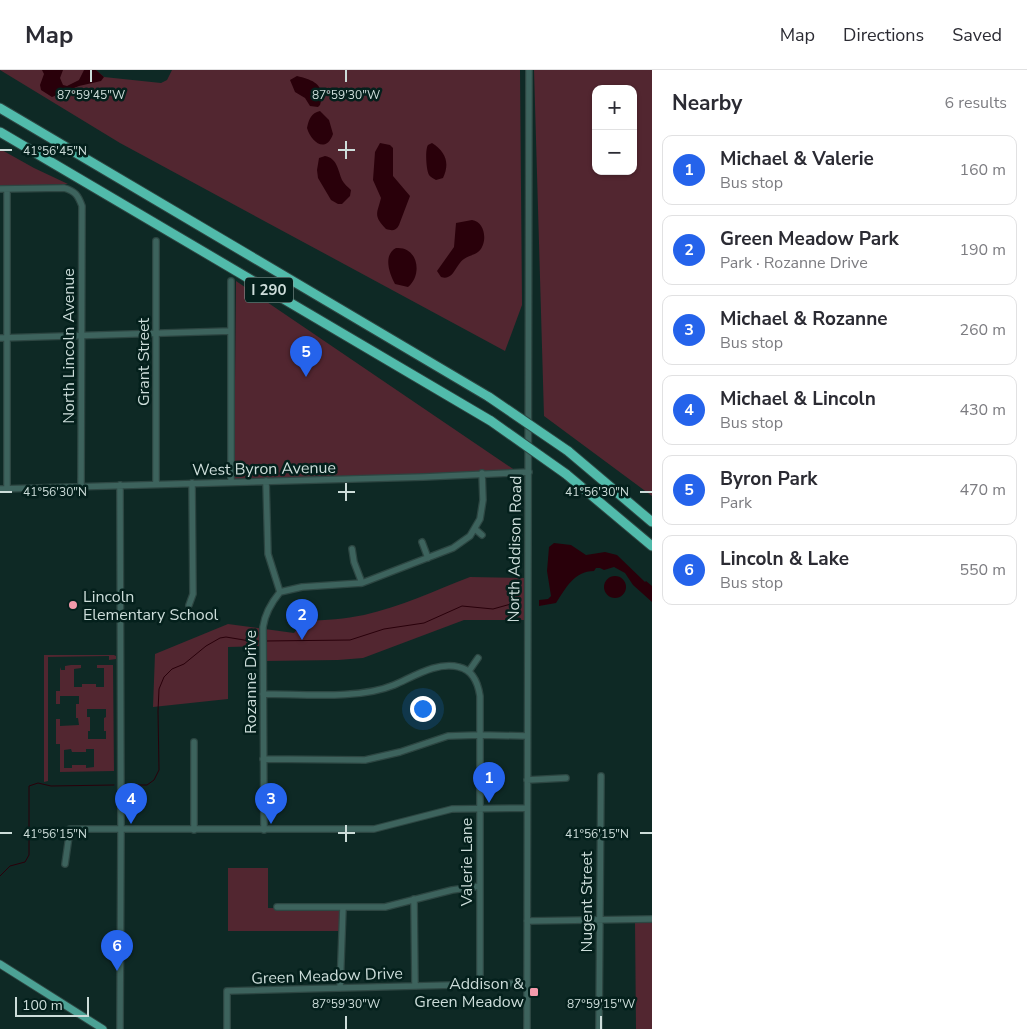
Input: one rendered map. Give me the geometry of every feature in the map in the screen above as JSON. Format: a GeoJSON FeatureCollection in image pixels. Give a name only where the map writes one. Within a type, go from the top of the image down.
{"type":"FeatureCollection","features":[{"type":"Feature","properties":{"kind":"highway","name":"I 290"},"geometry":{"type":"LineString","coordinates":[[0,108],[489,397],[568,451],[652,522]]}},
{"type":"Feature","properties":{"kind":"highway","name":"I 290"},"geometry":{"type":"LineString","coordinates":[[0,132],[491,421],[566,474],[652,546]]}},
{"type":"Feature","properties":{"kind":"main road"},"geometry":{"type":"LineString","coordinates":[[0,964],[103,1029]]}},
{"type":"Feature","properties":{"kind":"street","name":"North Addison Road"},"geometry":{"type":"LineString","coordinates":[[527,1029],[529,70]]}},
{"type":"Feature","properties":{"kind":"street","name":"North Lincoln Avenue"},"geometry":{"type":"LineString","coordinates":[[7,189],[64,188],[73,190],[82,206],[81,486]]}},
{"type":"Feature","properties":{"kind":"street"},"geometry":{"type":"LineString","coordinates":[[0,189],[7,189],[7,338],[3,489]]}},
{"type":"Feature","properties":{"kind":"street","name":"Grant Street"},"geometry":{"type":"LineString","coordinates":[[156,241],[156,484]]}},
{"type":"Feature","properties":{"kind":"street"},"geometry":{"type":"LineString","coordinates":[[231,282],[231,482]]}},
{"type":"Feature","properties":{"kind":"street"},"geometry":{"type":"LineString","coordinates":[[0,338],[231,331]]}},
{"type":"Feature","properties":{"kind":"street","name":"West Byron Avenue"},"geometry":{"type":"LineString","coordinates":[[3,489],[424,477],[529,472]]}},
{"type":"Feature","properties":{"kind":"street"},"geometry":{"type":"LineString","coordinates":[[266,482],[268,554],[280,592],[302,587],[362,583],[453,548],[475,529],[480,519],[483,510],[482,473]]}},
{"type":"Feature","properties":{"kind":"street"},"geometry":{"type":"LineString","coordinates":[[189,605],[193,594],[192,484]]}},
{"type":"Feature","properties":{"kind":"street"},"geometry":{"type":"LineString","coordinates":[[120,485],[120,1029]]}},
{"type":"Feature","properties":{"kind":"street"},"geometry":{"type":"LineString","coordinates":[[475,529],[482,535]]}},
{"type":"Feature","properties":{"kind":"street"},"geometry":{"type":"LineString","coordinates":[[422,542],[428,558]]}},
{"type":"Feature","properties":{"kind":"street"},"geometry":{"type":"LineString","coordinates":[[352,549],[354,562],[362,583]]}},
{"type":"Feature","properties":{"kind":"street","name":"Rozanne Drive"},"geometry":{"type":"LineString","coordinates":[[264,830],[264,621],[266,613],[280,592]]}},
{"type":"Feature","properties":{"kind":"street"},"geometry":{"type":"LineString","coordinates":[[264,694],[365,694],[442,666],[461,667],[469,671],[478,658]]}},
{"type":"Feature","properties":{"kind":"street","name":"Valerie Lane"},"geometry":{"type":"LineString","coordinates":[[469,671],[476,680],[480,696],[480,984]]}},
{"type":"Feature","properties":{"kind":"street"},"geometry":{"type":"LineString","coordinates":[[263,760],[370,760],[439,738],[459,735],[527,736]]}},
{"type":"Feature","properties":{"kind":"street"},"geometry":{"type":"LineString","coordinates":[[194,742],[194,830]]}},
{"type":"Feature","properties":{"kind":"street","name":"Nugent Street"},"geometry":{"type":"LineString","coordinates":[[599,1029],[601,776]]}},
{"type":"Feature","properties":{"kind":"street"},"geometry":{"type":"LineString","coordinates":[[527,780],[566,778]]}},
{"type":"Feature","properties":{"kind":"street"},"geometry":{"type":"LineString","coordinates":[[65,864],[70,829],[374,829],[452,810],[527,808]]}},
{"type":"Feature","properties":{"kind":"street"},"geometry":{"type":"LineString","coordinates":[[277,906],[385,906],[452,890],[480,886]]}},
{"type":"Feature","properties":{"kind":"street"},"geometry":{"type":"LineString","coordinates":[[414,900],[415,986]]}},
{"type":"Feature","properties":{"kind":"street"},"geometry":{"type":"LineString","coordinates":[[340,988],[343,907]]}},
{"type":"Feature","properties":{"kind":"street"},"geometry":{"type":"LineString","coordinates":[[527,921],[652,919]]}},
{"type":"Feature","properties":{"kind":"street","name":"Green Meadow Drive"},"geometry":{"type":"LineString","coordinates":[[227,1029],[227,991],[527,984]]}},
{"type":"Feature","properties":{"kind":"shaded area"},"geometry":{"type":"Polygon","coordinates":[[[0,70],[96,70],[104,77],[161,83],[167,80],[172,70],[520,70],[522,305],[505,351],[120,143],[0,70]]]}},
{"type":"Feature","properties":{"kind":"shaded area"},"geometry":{"type":"Polygon","coordinates":[[[42,70],[63,70],[60,78],[63,85],[67,86],[79,80],[84,70],[96,70],[104,77],[101,81],[79,86],[52,97],[41,90],[40,85],[44,74],[42,70]]]}},
{"type":"Feature","properties":{"kind":"shaded area"},"geometry":{"type":"Polygon","coordinates":[[[534,70],[652,70],[652,496],[544,416],[534,70]]]}},
{"type":"Feature","properties":{"kind":"shaded area"},"geometry":{"type":"Polygon","coordinates":[[[297,76],[309,79],[320,88],[321,98],[318,107],[310,106],[305,98],[295,92],[290,80],[297,76]]]}},
{"type":"Feature","properties":{"kind":"shaded area"},"geometry":{"type":"Polygon","coordinates":[[[320,111],[329,120],[333,134],[330,140],[323,145],[312,138],[307,128],[314,113],[320,111]]]}},
{"type":"Feature","properties":{"kind":"shaded area"},"geometry":{"type":"Polygon","coordinates":[[[380,143],[390,145],[393,148],[393,176],[410,196],[399,225],[394,230],[386,229],[377,214],[381,198],[373,180],[375,152],[380,143]]]}},
{"type":"Feature","properties":{"kind":"shaded area"},"geometry":{"type":"Polygon","coordinates":[[[432,143],[441,150],[446,163],[443,178],[436,180],[429,175],[426,155],[428,145],[432,143]]]}},
{"type":"Feature","properties":{"kind":"shaded area"},"geometry":{"type":"Polygon","coordinates":[[[0,149],[34,168],[68,184],[0,186],[0,149]]]}},
{"type":"Feature","properties":{"kind":"shaded area"},"geometry":{"type":"Polygon","coordinates":[[[325,156],[335,162],[343,181],[351,190],[350,196],[342,204],[331,200],[318,178],[319,158],[325,156]]]}},
{"type":"Feature","properties":{"kind":"shaded area"},"geometry":{"type":"Polygon","coordinates":[[[472,220],[477,222],[483,229],[484,239],[481,248],[464,259],[452,275],[445,278],[441,277],[437,271],[454,247],[456,223],[472,220]]]}},
{"type":"Feature","properties":{"kind":"shaded area"},"geometry":{"type":"Polygon","coordinates":[[[396,248],[409,252],[416,262],[416,276],[408,287],[395,284],[391,275],[388,260],[392,251],[396,248]]]}},
{"type":"Feature","properties":{"kind":"shaded area"},"geometry":{"type":"Polygon","coordinates":[[[236,281],[519,473],[234,479],[236,281]]]}},
{"type":"Feature","properties":{"kind":"shaded area"},"geometry":{"type":"Polygon","coordinates":[[[554,543],[571,545],[586,555],[605,552],[617,555],[645,582],[652,586],[652,602],[633,585],[625,573],[614,567],[604,570],[596,568],[594,571],[581,574],[571,581],[556,603],[539,606],[539,600],[548,599],[551,596],[547,571],[549,547],[554,543]]]}},
{"type":"Feature","properties":{"kind":"shaded area"},"geometry":{"type":"Polygon","coordinates":[[[615,576],[623,579],[626,587],[623,595],[615,598],[607,595],[604,587],[607,579],[615,576]]]}},
{"type":"Feature","properties":{"kind":"shaded area"},"geometry":{"type":"Polygon","coordinates":[[[470,577],[527,578],[526,620],[464,620],[363,658],[264,661],[264,646],[228,647],[228,699],[153,707],[155,654],[228,624],[294,633],[306,621],[328,620],[377,612],[470,577]]]}},
{"type":"Feature","properties":{"kind":"shaded area"},"geometry":{"type":"Polygon","coordinates":[[[44,655],[114,655],[116,659],[109,660],[109,656],[48,657],[48,781],[44,782],[44,655]]]}},
{"type":"Feature","properties":{"kind":"shaded area"},"geometry":{"type":"Polygon","coordinates":[[[81,665],[81,668],[74,669],[74,687],[82,687],[82,684],[96,684],[96,687],[104,687],[104,668],[97,668],[97,665],[113,665],[114,771],[60,772],[60,744],[56,744],[56,719],[60,719],[60,726],[79,725],[78,718],[76,718],[76,704],[79,704],[79,696],[60,696],[60,704],[56,704],[56,691],[60,691],[60,667],[61,670],[65,670],[65,666],[81,665]],[[87,709],[87,717],[90,717],[88,739],[106,739],[104,718],[106,717],[106,709],[87,709]],[[71,749],[64,750],[64,768],[72,768],[72,765],[86,765],[86,768],[94,767],[94,749],[86,749],[86,752],[72,752],[71,749]]]}},
{"type":"Feature","properties":{"kind":"shaded area"},"geometry":{"type":"Polygon","coordinates":[[[228,868],[268,868],[268,908],[342,909],[340,931],[228,931],[228,868]]]}},
{"type":"Feature","properties":{"kind":"shaded area"},"geometry":{"type":"Polygon","coordinates":[[[635,922],[652,922],[652,1029],[636,1029],[635,922]]]}},
{"type":"Feature","properties":{"kind":"waterway"},"geometry":{"type":"LineString","coordinates":[[266,641],[350,640],[384,629],[424,623],[462,606],[493,609],[518,602]]}},
{"type":"Feature","properties":{"kind":"waterway"},"geometry":{"type":"LineString","coordinates":[[128,785],[147,785],[154,780],[159,770],[159,689],[164,677],[172,669],[184,664],[206,646],[220,638],[262,641]]}},
{"type":"Feature","properties":{"kind":"waterway"},"geometry":{"type":"LineString","coordinates":[[0,876],[10,866],[25,862],[29,855],[29,786],[38,783],[51,786],[114,785]]}},
{"type":"Feature","properties":{"kind":"place","name":"Byron Park"},"geometry":{"type":"Point","coordinates":[306,377]}},
{"type":"Feature","properties":{"kind":"place","name":"Lincoln Elementary School"},"geometry":{"type":"Point","coordinates":[73,605]}},
{"type":"Feature","properties":{"kind":"place","name":"Green Meadow Park"},"geometry":{"type":"Point","coordinates":[302,640]}},
{"type":"Feature","properties":{"kind":"place","name":"Michael & Valerie"},"geometry":{"type":"Point","coordinates":[489,803]}},
{"type":"Feature","properties":{"kind":"place","name":"Michael & Lincoln"},"geometry":{"type":"Point","coordinates":[131,824]}},
{"type":"Feature","properties":{"kind":"place","name":"Michael & Rozanne"},"geometry":{"type":"Point","coordinates":[271,824]}},
{"type":"Feature","properties":{"kind":"place","name":"Lincoln & Lake"},"geometry":{"type":"Point","coordinates":[117,971]}},
{"type":"Feature","properties":{"kind":"place","name":"Addison & Green Meadow"},"geometry":{"type":"Point","coordinates":[534,992]}}]}
